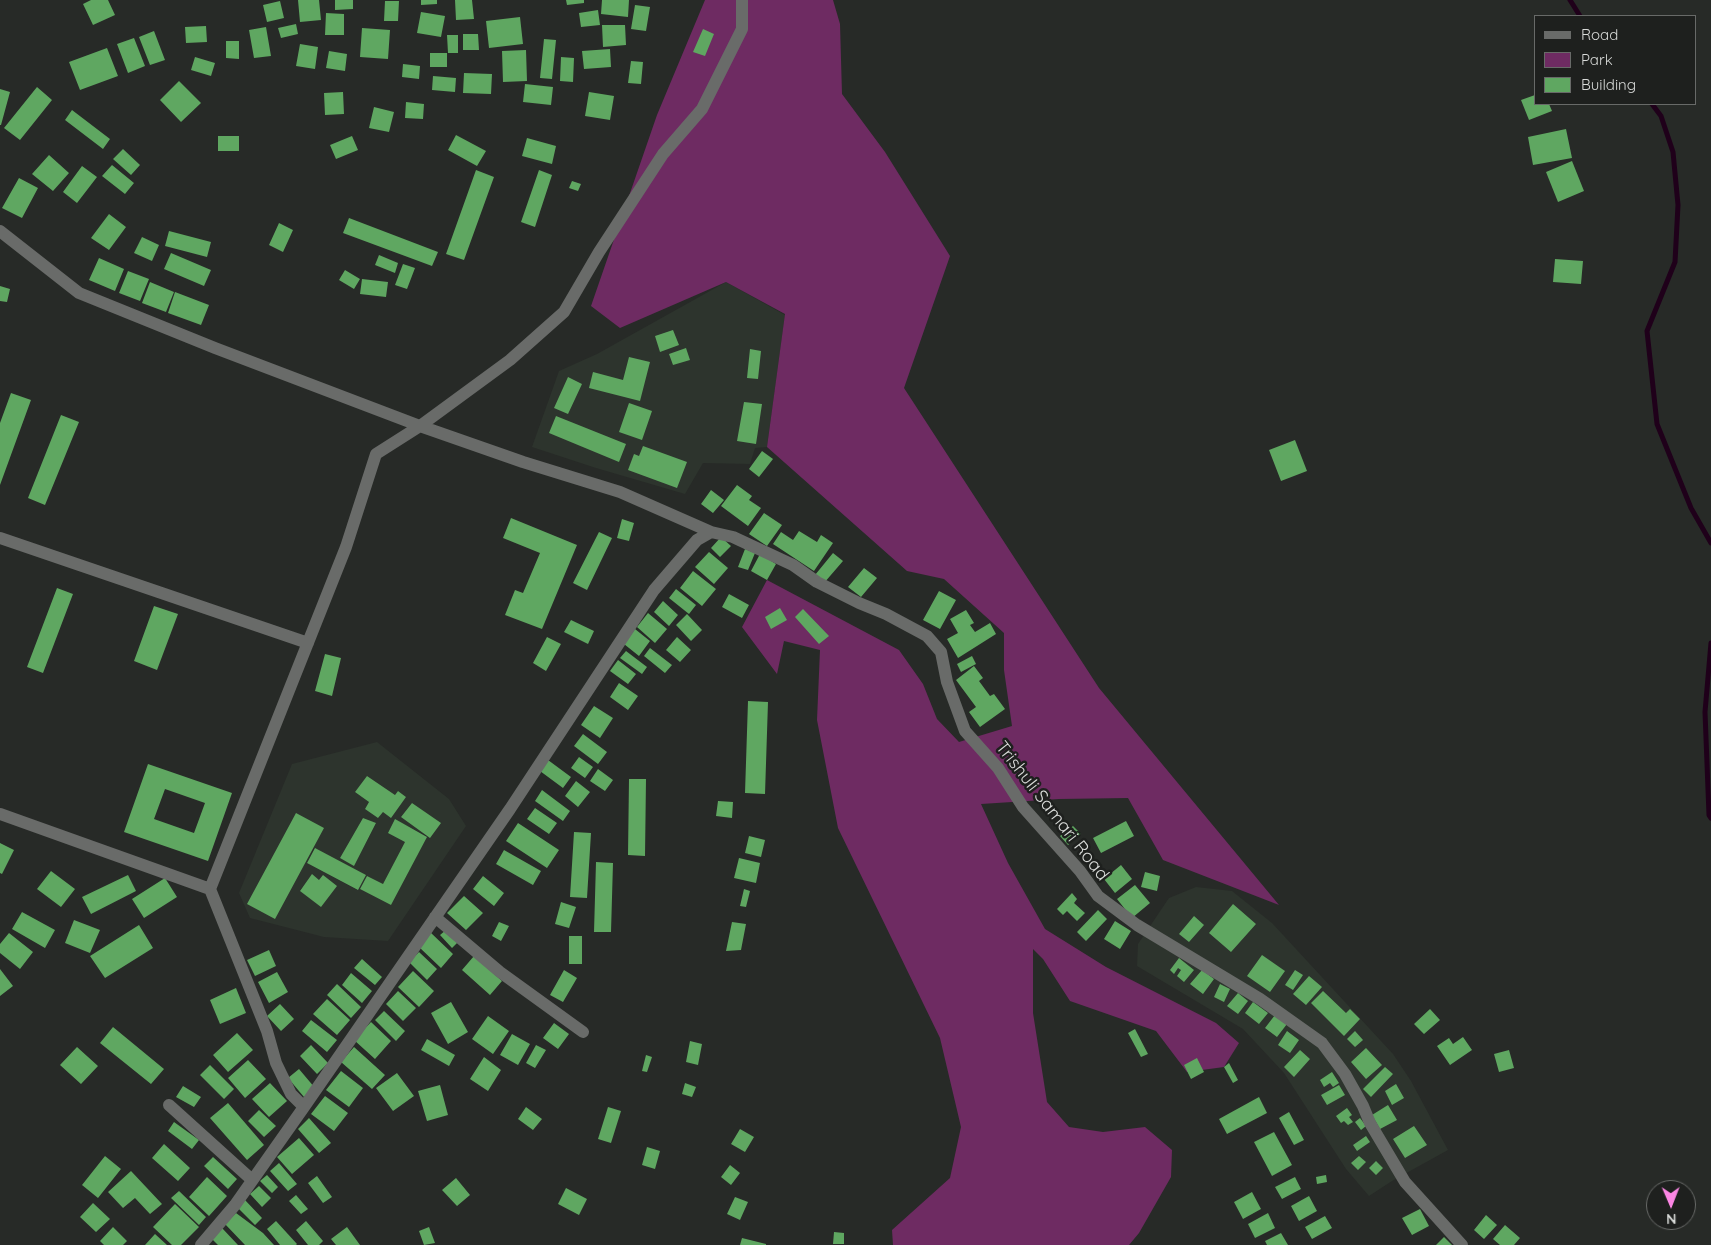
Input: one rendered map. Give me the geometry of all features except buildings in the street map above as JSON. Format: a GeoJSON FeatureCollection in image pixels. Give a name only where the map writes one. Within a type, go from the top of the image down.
{"type":"FeatureCollection","features":[{"type":"Feature","properties":{"kind":"street"},"geometry":{"type":"LineString","coordinates":[[304,1107],[291,1094],[276,1063],[267,1031],[210,889],[346,547],[376,454],[420,426],[510,360],[564,312],[599,252],[663,154],[702,108],[742,29],[742,0]]}},
{"type":"Feature","properties":{"kind":"street","name":"Trishuli Samari Road"},"geometry":{"type":"LineString","coordinates":[[0,231],[79,293],[214,348],[420,426],[523,462],[620,492],[711,532],[733,537],[793,565],[817,582],[886,614],[927,636],[940,652],[947,682],[965,731],[998,768],[1023,807],[1080,871],[1098,896],[1137,925],[1260,999],[1322,1043],[1345,1074],[1370,1123],[1405,1182],[1462,1245]]}},
{"type":"Feature","properties":{"kind":"street"},"geometry":{"type":"LineString","coordinates":[[201,1245],[235,1205],[251,1179],[304,1107],[510,809],[654,590],[697,540],[711,532]]}},
{"type":"Feature","properties":{"kind":"street"},"geometry":{"type":"LineString","coordinates":[[0,538],[308,643]]}},
{"type":"Feature","properties":{"kind":"street"},"geometry":{"type":"LineString","coordinates":[[0,814],[210,889]]}},
{"type":"Feature","properties":{"kind":"street"},"geometry":{"type":"LineString","coordinates":[[435,917],[500,972],[583,1032]]}},
{"type":"Feature","properties":{"kind":"street"},"geometry":{"type":"LineString","coordinates":[[169,1105],[251,1179]]}},
{"type":"Feature","properties":{"kind":"shaded area"},"geometry":{"type":"Polygon","coordinates":[[[726,282],[785,315],[767,447],[755,448],[750,464],[703,463],[685,494],[532,447],[559,371],[597,354],[726,282]]]}},
{"type":"Feature","properties":{"kind":"shaded area"},"geometry":{"type":"Polygon","coordinates":[[[377,742],[449,799],[466,826],[388,941],[324,937],[250,918],[239,893],[292,764],[377,742]],[[367,776],[355,792],[369,802],[365,809],[378,818],[383,812],[406,797],[398,791],[395,795],[367,776]],[[412,803],[401,817],[440,823],[412,803]],[[363,818],[340,858],[354,865],[376,824],[363,818]],[[395,820],[405,842],[383,884],[367,876],[360,889],[391,905],[427,836],[395,820]],[[314,848],[307,863],[357,890],[365,875],[314,848]],[[312,875],[300,890],[321,906],[319,880],[312,875]]]}},
{"type":"Feature","properties":{"kind":"shaded area"},"geometry":{"type":"Polygon","coordinates":[[[1196,887],[1232,891],[1272,923],[1393,1054],[1411,1081],[1448,1150],[1369,1196],[1346,1169],[1284,1073],[1243,1029],[1137,966],[1138,944],[1169,898],[1196,887]]]}},
{"type":"Feature","properties":{"kind":"green space"},"geometry":{"type":"Polygon","coordinates":[[[705,0],[833,0],[840,24],[842,94],[885,152],[950,256],[904,388],[1099,688],[1279,905],[1163,860],[1128,798],[1059,799],[981,804],[1008,863],[1045,929],[1106,967],[1216,1023],[1239,1043],[1224,1067],[1187,1072],[1156,1031],[1070,1001],[1043,959],[1033,949],[1033,1013],[1047,1102],[1069,1127],[1103,1132],[1145,1127],[1172,1150],[1171,1177],[1139,1233],[1129,1245],[893,1245],[892,1230],[950,1178],[961,1127],[940,1038],[838,828],[817,720],[820,650],[784,641],[777,674],[742,627],[767,580],[899,650],[923,684],[937,719],[959,742],[1012,726],[1004,670],[1004,633],[944,579],[907,571],[767,447],[785,314],[726,282],[620,328],[591,306],[657,115],[705,0]]]}},
{"type":"Feature","properties":{"kind":"waterway"},"geometry":{"type":"LineString","coordinates":[[1570,0],[1579,15]]}},
{"type":"Feature","properties":{"kind":"waterway"},"geometry":{"type":"LineString","coordinates":[[1653,105],[1661,116],[1673,152],[1678,205],[1675,262],[1647,331],[1657,424],[1691,508],[1711,543]]}},
{"type":"Feature","properties":{"kind":"waterway"},"geometry":{"type":"LineString","coordinates":[[1711,643],[1705,712],[1709,815],[1711,818]]}}]}
